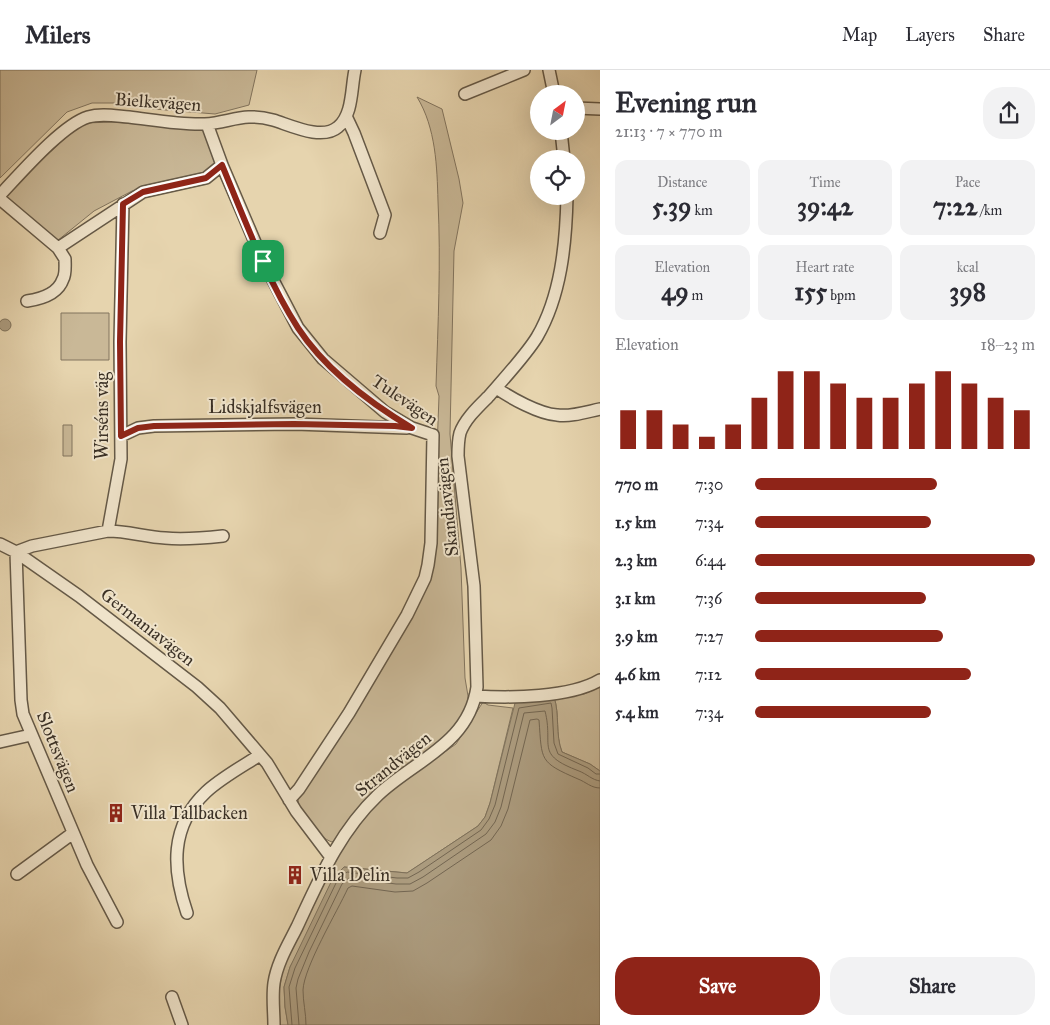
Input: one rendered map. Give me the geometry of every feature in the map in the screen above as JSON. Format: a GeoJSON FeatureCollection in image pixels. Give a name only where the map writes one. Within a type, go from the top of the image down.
{"type":"FeatureCollection","features":[{"type":"Feature","properties":{"kind":"street"},"geometry":{"type":"LineString","coordinates":[[355,70],[346,116],[391,227]]}},
{"type":"Feature","properties":{"kind":"street"},"geometry":{"type":"LineString","coordinates":[[465,94],[524,70]]}},
{"type":"Feature","properties":{"kind":"street"},"geometry":{"type":"LineString","coordinates":[[549,70],[552,85]]}},
{"type":"Feature","properties":{"kind":"street"},"geometry":{"type":"LineString","coordinates":[[585,108],[600,109]]}},
{"type":"Feature","properties":{"kind":"street","name":"Bielkevägen"},"geometry":{"type":"LineString","coordinates":[[0,195],[58,136],[75,123],[89,116],[115,116],[175,123],[207,124],[236,118],[258,117],[312,132],[326,132],[336,129],[343,123],[346,116]]}},
{"type":"Feature","properties":{"kind":"street","name":"Tulevägen"},"geometry":{"type":"LineString","coordinates":[[207,124],[222,165],[263,261],[298,328],[323,358],[385,412],[412,428],[433,435],[431,543],[425,578],[407,615],[349,713],[299,789],[289,800]]}},
{"type":"Feature","properties":{"kind":"street"},"geometry":{"type":"LineString","coordinates":[[58,248],[143,192],[206,178],[222,165]]}},
{"type":"Feature","properties":{"kind":"street"},"geometry":{"type":"LineString","coordinates":[[0,199],[58,248],[65,259],[63,279],[55,290],[41,299],[27,301]]}},
{"type":"Feature","properties":{"kind":"street","name":"Wirséns väg"},"geometry":{"type":"LineString","coordinates":[[108,531],[121,459],[120,342],[123,204]]}},
{"type":"Feature","properties":{"kind":"street","name":"Skandiavägen"},"geometry":{"type":"LineString","coordinates":[[475,696],[477,687],[474,586],[458,456],[458,442],[466,422],[535,340],[545,322],[561,264],[567,205]]}},
{"type":"Feature","properties":{"kind":"street"},"geometry":{"type":"LineString","coordinates":[[380,233],[386,215]]}},
{"type":"Feature","properties":{"kind":"street"},"geometry":{"type":"LineString","coordinates":[[496,388],[537,409],[555,415],[600,410]]}},
{"type":"Feature","properties":{"kind":"street","name":"Lidskjalfsvägen"},"geometry":{"type":"LineString","coordinates":[[121,436],[138,428],[154,426],[294,424],[412,428]]}},
{"type":"Feature","properties":{"kind":"street"},"geometry":{"type":"LineString","coordinates":[[16,552],[26,547],[108,531],[122,531],[166,538],[196,539],[224,536]]}},
{"type":"Feature","properties":{"kind":"street","name":"Germaniavägen"},"geometry":{"type":"LineString","coordinates":[[0,544],[16,552],[79,596],[197,687],[220,708],[267,763],[289,800],[330,856]]}},
{"type":"Feature","properties":{"kind":"street","name":"Slottsvägen"},"geometry":{"type":"LineString","coordinates":[[16,552],[23,714],[87,866],[117,922]]}},
{"type":"Feature","properties":{"kind":"street"},"geometry":{"type":"LineString","coordinates":[[475,696],[512,697],[558,693],[590,686],[600,680]]}},
{"type":"Feature","properties":{"kind":"street","name":"Strandvägen"},"geometry":{"type":"LineString","coordinates":[[274,1025],[274,984],[279,964],[330,856],[359,814],[379,794],[445,745],[463,724],[475,696]]}},
{"type":"Feature","properties":{"kind":"street"},"geometry":{"type":"LineString","coordinates":[[0,742],[31,735]]}},
{"type":"Feature","properties":{"kind":"street"},"geometry":{"type":"LineString","coordinates":[[187,913],[179,889],[176,868],[176,850],[184,822],[207,791],[260,755]]}},
{"type":"Feature","properties":{"kind":"street"},"geometry":{"type":"LineString","coordinates":[[17,874],[73,833]]}},
{"type":"Feature","properties":{"kind":"street"},"geometry":{"type":"LineString","coordinates":[[172,997],[182,1025]]}},
{"type":"Feature","properties":{"kind":"shaded area"},"geometry":{"type":"Polygon","coordinates":[[[0,70],[257,70],[249,105],[215,114],[154,109],[117,103],[92,103],[67,112],[0,178],[0,70]]]}},
{"type":"Feature","properties":{"kind":"shaded area"},"geometry":{"type":"Polygon","coordinates":[[[417,97],[442,109],[463,203],[454,251],[450,434],[461,568],[467,707],[463,716],[438,744],[332,842],[314,830],[304,817],[298,797],[413,612],[434,530],[439,396],[436,386],[439,270],[438,188],[432,135],[417,97]]]}},
{"type":"Feature","properties":{"kind":"shaded area"},"geometry":{"type":"Polygon","coordinates":[[[113,122],[203,129],[215,164],[197,177],[132,191],[94,211],[57,241],[4,195],[76,128],[85,123],[113,122]]]}},
{"type":"Feature","properties":{"kind":"shaded area"},"geometry":{"type":"Polygon","coordinates":[[[61,313],[109,313],[109,360],[61,360],[61,313]]]}},
{"type":"Feature","properties":{"kind":"shaded area"},"geometry":{"type":"Polygon","coordinates":[[[63,425],[72,425],[72,456],[63,456],[63,425]]]}},
{"type":"Feature","properties":{"kind":"shaded area"},"geometry":{"type":"Polygon","coordinates":[[[600,687],[600,771],[590,764],[562,752],[554,697],[584,694],[600,687]]]}},
{"type":"Feature","properties":{"kind":"shaded area"},"geometry":{"type":"Polygon","coordinates":[[[483,702],[488,705],[513,708],[485,817],[478,826],[407,873],[344,867],[290,967],[284,987],[288,1025],[279,1025],[278,998],[283,966],[341,851],[358,824],[376,804],[397,786],[456,744],[483,702]]]}},
{"type":"Feature","properties":{"kind":"water"},"geometry":{"type":"Polygon","coordinates":[[[3,319],[7,319],[11,325],[7,331],[3,331],[-1,327],[-1,323],[3,319]]]}},
{"type":"Feature","properties":{"kind":"water"},"geometry":{"type":"Polygon","coordinates":[[[554,697],[562,752],[590,764],[600,771],[600,1025],[288,1025],[284,987],[290,967],[333,878],[344,867],[407,873],[478,826],[485,817],[490,803],[515,703],[554,697]]]}},
{"type":"Feature","properties":{"kind":"place","name":"Villa Tallbacken"},"geometry":{"type":"Point","coordinates":[116,813]}},
{"type":"Feature","properties":{"kind":"place","name":"Villa Delin"},"geometry":{"type":"Point","coordinates":[295,875]}},
{"type":"Feature","properties":{"kind":"route"},"geometry":{"type":"LineString","coordinates":[[222,165],[263,261],[288,311],[312,347],[353,386],[385,412],[412,428],[294,424],[154,426],[138,428],[121,436],[120,342],[123,204],[143,192],[206,178],[222,165]]}}]}
